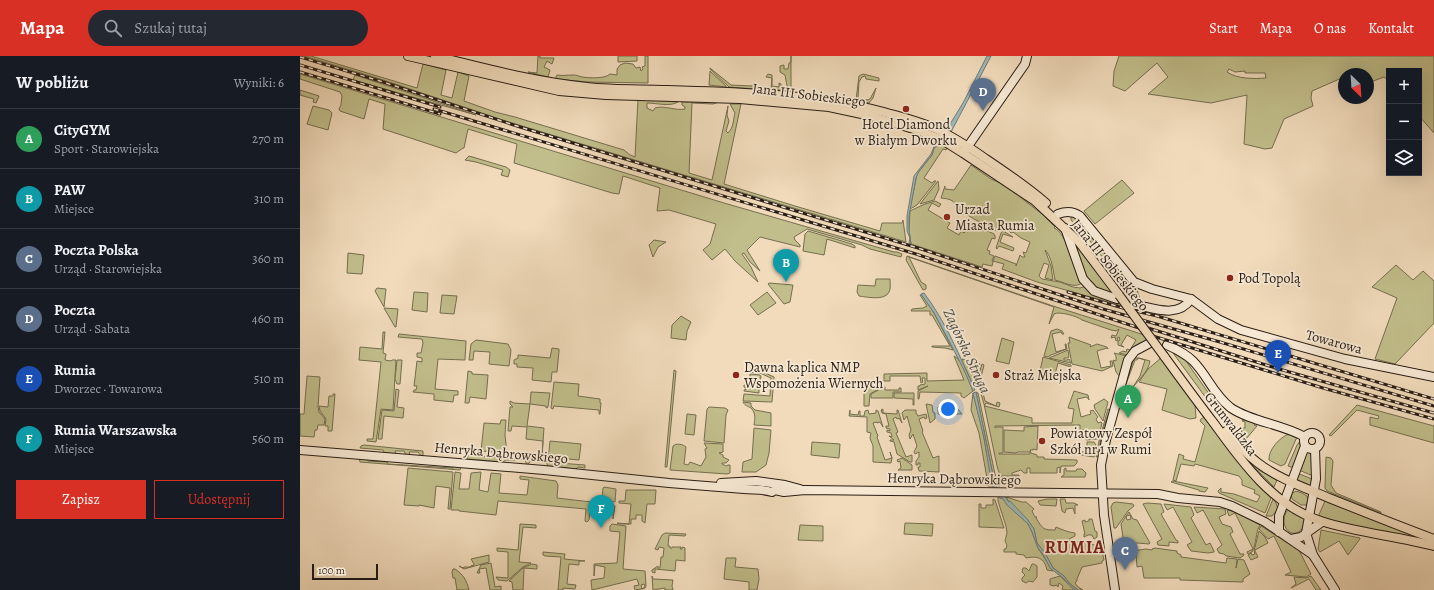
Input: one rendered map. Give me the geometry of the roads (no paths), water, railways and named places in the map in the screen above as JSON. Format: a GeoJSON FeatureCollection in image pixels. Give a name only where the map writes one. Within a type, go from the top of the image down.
{"type":"FeatureCollection","features":[{"type":"Feature","properties":{"kind":"main road","name":"Jana III Sobieskiego"},"geometry":{"type":"LineString","coordinates":[[408,56],[534,86],[574,92],[740,99],[842,109],[874,116],[920,130],[944,142],[966,150],[1023,184],[1058,214],[1090,249],[1121,297]]}},
{"type":"Feature","properties":{"kind":"main road","name":"Jana III Sobieskiego"},"geometry":{"type":"LineString","coordinates":[[435,56],[539,81],[565,85],[723,92],[812,99],[842,103],[921,123],[942,131],[1035,202],[1065,228],[1083,247],[1167,356]]}},
{"type":"Feature","properties":{"kind":"main road","name":"Grunwaldzka"},"geometry":{"type":"LineString","coordinates":[[1167,356],[1225,430],[1239,446],[1258,463],[1292,482],[1393,524],[1434,539]]}},
{"type":"Feature","properties":{"kind":"main road","name":"Grunwaldzka"},"geometry":{"type":"LineString","coordinates":[[1167,356],[1236,453],[1266,486],[1285,503],[1322,522],[1434,546]]}},
{"type":"Feature","properties":{"kind":"street"},"geometry":{"type":"LineString","coordinates":[[966,150],[1025,64],[1027,56]]}},
{"type":"Feature","properties":{"kind":"street","name":"Towarowa"},"geometry":{"type":"LineString","coordinates":[[1058,214],[1074,212],[1080,216],[1124,271],[1138,284],[1190,299],[1218,319],[1241,330],[1345,359],[1434,377]]}},
{"type":"Feature","properties":{"kind":"street"},"geometry":{"type":"LineString","coordinates":[[1065,228],[1082,279],[1094,291],[1121,297]]}},
{"type":"Feature","properties":{"kind":"street"},"geometry":{"type":"LineString","coordinates":[[1137,306],[1169,311],[1181,308],[1186,305],[1190,299]]}},
{"type":"Feature","properties":{"kind":"street"},"geometry":{"type":"LineString","coordinates":[[1115,590],[1102,494],[1101,470],[1103,453],[1128,360],[1141,347],[1150,343]]}},
{"type":"Feature","properties":{"kind":"street"},"geometry":{"type":"LineString","coordinates":[[1167,346],[1178,350],[1192,360],[1216,394],[1233,409],[1286,428],[1305,437]]}},
{"type":"Feature","properties":{"kind":"street"},"geometry":{"type":"LineString","coordinates":[[1313,555],[1279,532],[1279,516],[1305,446],[1305,437],[1312,433],[1318,436],[1320,443],[1314,449],[1316,475],[1306,533],[1313,555],[1335,590]]}},
{"type":"Feature","properties":{"kind":"street"},"geometry":{"type":"LineString","coordinates":[[1305,446],[1309,449],[1314,449]]}},
{"type":"Feature","properties":{"kind":"street","name":"Henryka Dąbrowskiego"},"geometry":{"type":"LineString","coordinates":[[300,450],[458,462],[669,483],[700,484],[756,481],[784,492],[805,490],[1102,494],[1113,497],[1158,500],[1178,498],[1227,504],[1265,522],[1279,532]]}},
{"type":"Feature","properties":{"kind":"street"},"geometry":{"type":"LineString","coordinates":[[1265,522],[1272,521],[1279,516]]}},
{"type":"Feature","properties":{"kind":"street"},"geometry":{"type":"LineString","coordinates":[[1291,539],[1300,538],[1322,522]]}},
{"type":"Feature","properties":{"kind":"water"},"geometry":{"type":"Polygon","coordinates":[[[987,56],[991,56],[951,132],[947,129],[963,103],[987,56]]]}},
{"type":"Feature","properties":{"kind":"water"},"geometry":{"type":"Polygon","coordinates":[[[936,142],[941,144],[934,148],[932,155],[919,171],[916,178],[909,216],[911,244],[909,243],[910,238],[907,231],[907,216],[914,176],[931,154],[936,142]]]}},
{"type":"Feature","properties":{"kind":"water"},"geometry":{"type":"Polygon","coordinates":[[[924,293],[946,328],[975,390],[973,391],[947,337],[934,313],[921,294],[924,293]]]}},
{"type":"Feature","properties":{"kind":"water"},"geometry":{"type":"Polygon","coordinates":[[[976,392],[995,485],[1009,502],[1010,501],[1027,519],[1034,529],[1037,543],[1045,553],[1053,568],[1064,576],[1069,583],[1078,590],[1075,590],[1050,568],[1043,554],[1038,548],[1028,524],[1007,505],[1003,499],[1000,498],[995,488],[992,486],[984,438],[973,393],[976,392]]]}},
{"type":"Feature","properties":{"kind":"railway"},"geometry":{"type":"LineString","coordinates":[[300,57],[380,81],[520,127],[918,248],[1103,309],[1220,342],[1434,406]]}},
{"type":"Feature","properties":{"kind":"railway"},"geometry":{"type":"LineString","coordinates":[[300,65],[440,107]]}},
{"type":"Feature","properties":{"kind":"railway"},"geometry":{"type":"LineString","coordinates":[[300,72],[440,114]]}},
{"type":"Feature","properties":{"kind":"railway"},"geometry":{"type":"LineString","coordinates":[[434,109],[916,254],[1148,331]]}},
{"type":"Feature","properties":{"kind":"railway"},"geometry":{"type":"LineString","coordinates":[[1068,292],[1157,316],[1434,399]]}},
{"type":"Feature","properties":{"kind":"railway"},"geometry":{"type":"LineString","coordinates":[[1145,327],[1279,369],[1434,413]]}},
{"type":"Feature","properties":{"kind":"railway"},"geometry":{"type":"LineString","coordinates":[[1143,333],[1323,388],[1434,419]]}},
{"type":"Feature","properties":{"kind":"place","name":"Hotel Diamond w Białym Dworku"},"geometry":{"type":"Point","coordinates":[906,109]}},
{"type":"Feature","properties":{"kind":"place","name":"Poczta"},"geometry":{"type":"Point","coordinates":[983,111]}},
{"type":"Feature","properties":{"kind":"place","name":"Urzad Miasta Rumia"},"geometry":{"type":"Point","coordinates":[947,217]}},
{"type":"Feature","properties":{"kind":"place","name":"Pod Topolą"},"geometry":{"type":"Point","coordinates":[1230,278]}},
{"type":"Feature","properties":{"kind":"place","name":"PAW"},"geometry":{"type":"Point","coordinates":[786,282]}},
{"type":"Feature","properties":{"kind":"place","name":"Rumia"},"geometry":{"type":"Point","coordinates":[1278,373]}},
{"type":"Feature","properties":{"kind":"place","name":"Dawna kaplica NMP Wspomożenia Wiernych"},"geometry":{"type":"Point","coordinates":[736,375]}},
{"type":"Feature","properties":{"kind":"place","name":"Straż Miejska"},"geometry":{"type":"Point","coordinates":[996,375]}},
{"type":"Feature","properties":{"kind":"place","name":"CityGYM"},"geometry":{"type":"Point","coordinates":[1128,418]}},
{"type":"Feature","properties":{"kind":"place","name":"Powiatowy Zespół Szkół nr 1 w Rumi"},"geometry":{"type":"Point","coordinates":[1042,441]}},
{"type":"Feature","properties":{"kind":"place","name":"Rumia Warszawska"},"geometry":{"type":"Point","coordinates":[601,528]}},
{"type":"Feature","properties":{"kind":"place","name":"Poczta Polska"},"geometry":{"type":"Point","coordinates":[1125,570]}},
{"type":"Feature","properties":{"kind":"district","name":"RUMIA"},"geometry":{"type":"Point","coordinates":[1075,547]}},
{"type":"Feature","properties":{"kind":"water label","name":"Zagórska Struga"},"geometry":{"type":"Point","coordinates":[967,351]}}]}
